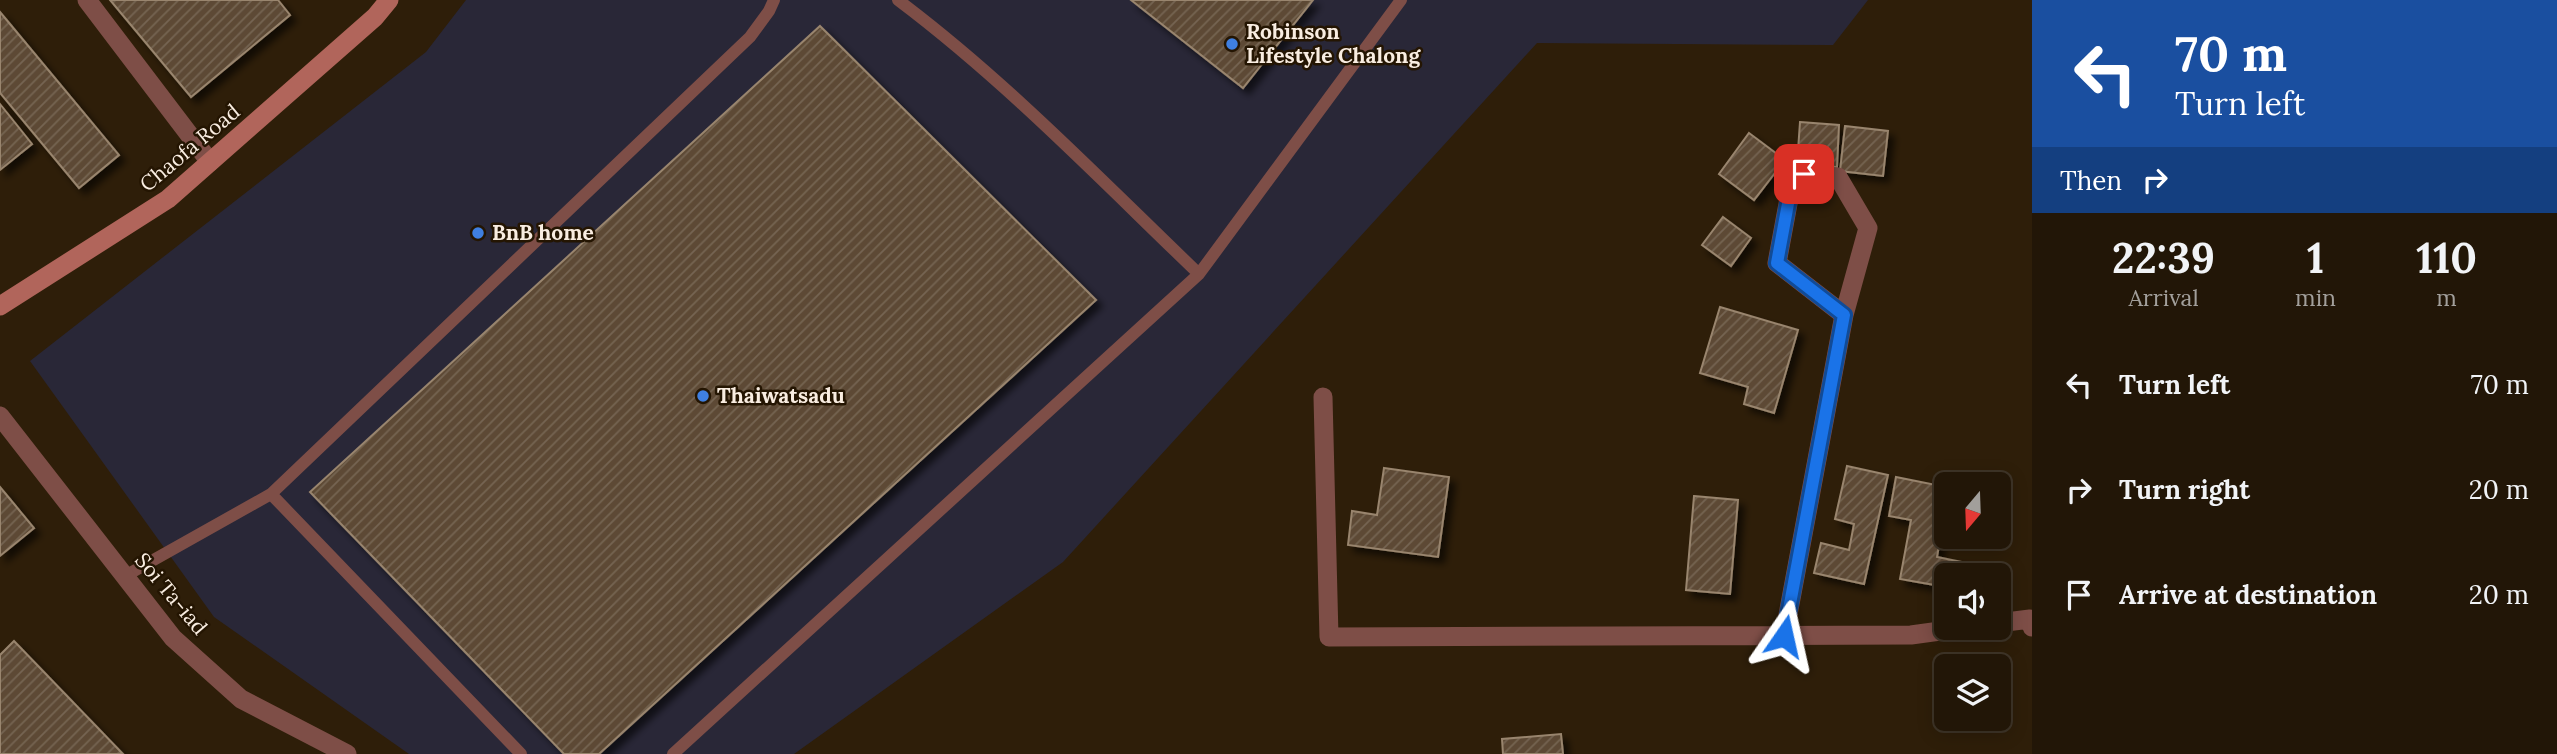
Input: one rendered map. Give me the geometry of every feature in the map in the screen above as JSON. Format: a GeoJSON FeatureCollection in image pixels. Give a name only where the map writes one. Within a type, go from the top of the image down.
{"type":"FeatureCollection","features":[{"type":"Feature","properties":{"kind":"main road","name":"Chaofa Road"},"geometry":{"type":"LineString","coordinates":[[0,306],[168,200],[375,18],[389,0]]}},
{"type":"Feature","properties":{"kind":"street"},"geometry":{"type":"LineString","coordinates":[[87,0],[210,162]]}},
{"type":"Feature","properties":{"kind":"street"},"geometry":{"type":"LineString","coordinates":[[1784,636],[1844,315],[1868,228],[1838,177],[1804,174],[1790,193],[1777,263],[1844,315]]}},
{"type":"Feature","properties":{"kind":"street"},"geometry":{"type":"LineString","coordinates":[[1323,397],[1329,637],[1911,635],[1934,632]]}},
{"type":"Feature","properties":{"kind":"street","name":"Soi Ta-iad"},"geometry":{"type":"LineString","coordinates":[[0,416],[173,638],[241,699],[347,754]]}},
{"type":"Feature","properties":{"kind":"street"},"geometry":{"type":"LineString","coordinates":[[2011,622],[2031,620]]}},
{"type":"Feature","properties":{"kind":"lane"},"geometry":{"type":"LineString","coordinates":[[125,576],[271,494],[750,37],[774,0]]}},
{"type":"Feature","properties":{"kind":"lane"},"geometry":{"type":"LineString","coordinates":[[898,0],[949,38],[1003,85],[1199,274]]}},
{"type":"Feature","properties":{"kind":"lane"},"geometry":{"type":"LineString","coordinates":[[673,754],[1199,274],[1401,0]]}},
{"type":"Feature","properties":{"kind":"lane"},"geometry":{"type":"LineString","coordinates":[[271,494],[521,754]]}},
{"type":"Feature","properties":{"kind":"shaded area"},"geometry":{"type":"Polygon","coordinates":[[[466,0],[1868,0],[1833,45],[1537,43],[1063,562],[794,754],[409,754],[214,617],[30,361],[426,52],[466,0]]]}},
{"type":"Feature","properties":{"kind":"building"},"geometry":{"type":"Polygon","coordinates":[[[110,0],[278,0],[290,15],[191,97],[110,0]]]}},
{"type":"Feature","properties":{"kind":"building","name":"Robinson Lifestyle Chalong"},"geometry":{"type":"Polygon","coordinates":[[[1131,0],[1313,0],[1243,88],[1131,0]]]}},
{"type":"Feature","properties":{"kind":"building"},"geometry":{"type":"Polygon","coordinates":[[[0,12],[119,155],[79,188],[0,93],[0,12]]]}},
{"type":"Feature","properties":{"kind":"building","name":"Thaiwatsadu"},"geometry":{"type":"Polygon","coordinates":[[[820,26],[1096,300],[599,754],[564,754],[310,492],[820,26]]]}},
{"type":"Feature","properties":{"kind":"building"},"geometry":{"type":"Polygon","coordinates":[[[0,104],[32,144],[0,170],[0,104]]]}},
{"type":"Feature","properties":{"kind":"building"},"geometry":{"type":"Polygon","coordinates":[[[1800,122],[1839,125],[1837,167],[1797,165],[1800,122]]]}},
{"type":"Feature","properties":{"kind":"building"},"geometry":{"type":"Polygon","coordinates":[[[1845,126],[1888,131],[1883,176],[1840,171],[1845,126]]]}},
{"type":"Feature","properties":{"kind":"building"},"geometry":{"type":"Polygon","coordinates":[[[1749,133],[1785,160],[1754,200],[1719,174],[1749,133]]]}},
{"type":"Feature","properties":{"kind":"building"},"geometry":{"type":"Polygon","coordinates":[[[1723,217],[1751,238],[1731,266],[1702,245],[1723,217]]]}},
{"type":"Feature","properties":{"kind":"building"},"geometry":{"type":"Polygon","coordinates":[[[1720,307],[1798,330],[1774,413],[1744,404],[1748,387],[1700,373],[1720,307]]]}},
{"type":"Feature","properties":{"kind":"building"},"geometry":{"type":"Polygon","coordinates":[[[1847,466],[1888,475],[1864,584],[1814,573],[1821,543],[1849,550],[1854,524],[1835,519],[1847,466]]]}},
{"type":"Feature","properties":{"kind":"building"},"geometry":{"type":"Polygon","coordinates":[[[1384,468],[1449,477],[1438,557],[1348,545],[1352,511],[1377,515],[1384,468]]]}},
{"type":"Feature","properties":{"kind":"building"},"geometry":{"type":"Polygon","coordinates":[[[1896,477],[1934,485],[1934,550],[1938,550],[1937,557],[1967,563],[1934,563],[1934,585],[1900,579],[1911,520],[1889,516],[1896,477]]]}},
{"type":"Feature","properties":{"kind":"building"},"geometry":{"type":"Polygon","coordinates":[[[0,487],[34,528],[0,556],[0,487]]]}},
{"type":"Feature","properties":{"kind":"building"},"geometry":{"type":"Polygon","coordinates":[[[1694,496],[1738,500],[1730,594],[1686,590],[1694,496]]]}},
{"type":"Feature","properties":{"kind":"building"},"geometry":{"type":"Polygon","coordinates":[[[14,641],[123,754],[0,754],[0,655],[14,641]]]}},
{"type":"Feature","properties":{"kind":"building"},"geometry":{"type":"Polygon","coordinates":[[[1561,734],[1563,754],[1503,754],[1502,739],[1561,734]]]}},
{"type":"Feature","properties":{"kind":"place","name":"Robinson Lifestyle Chalong"},"geometry":{"type":"Point","coordinates":[1232,44]}},
{"type":"Feature","properties":{"kind":"place","name":"BnB home"},"geometry":{"type":"Point","coordinates":[478,233]}},
{"type":"Feature","properties":{"kind":"place","name":"Thaiwatsadu"},"geometry":{"type":"Point","coordinates":[703,396]}},
{"type":"Feature","properties":{"kind":"route"},"geometry":{"type":"LineString","coordinates":[[1784,636],[1844,315],[1777,263],[1790,193],[1804,174]]}}]}
